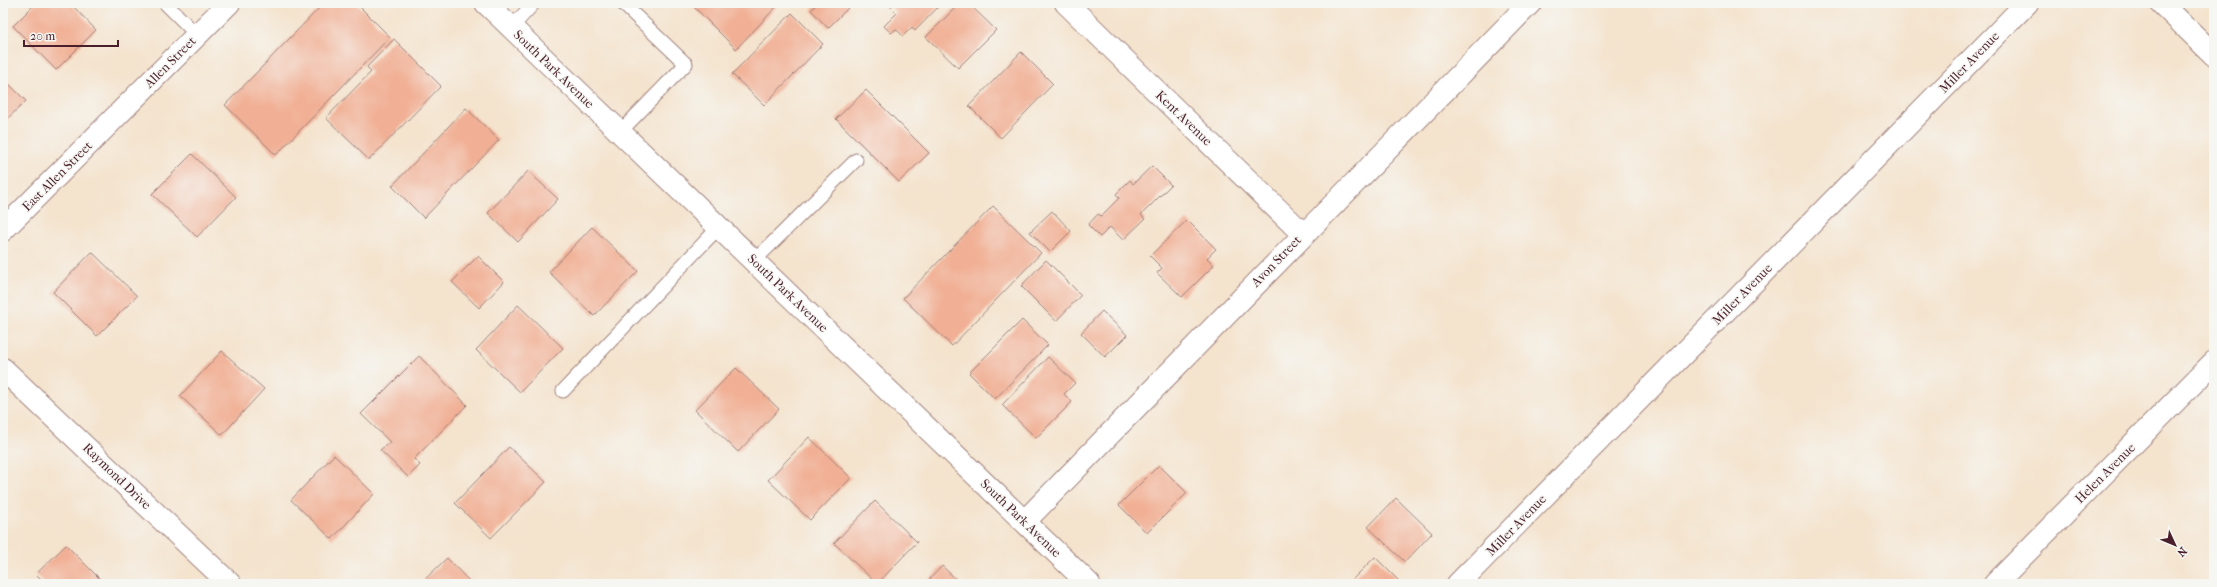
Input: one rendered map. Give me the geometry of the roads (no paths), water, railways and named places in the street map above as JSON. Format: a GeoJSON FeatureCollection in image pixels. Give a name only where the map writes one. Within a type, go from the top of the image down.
{"type":"FeatureCollection","features":[{"type":"Feature","properties":{"kind":"street","name":"Allen Street"},"geometry":{"type":"LineString","coordinates":[[111,121],[229,3]]}},
{"type":"Feature","properties":{"kind":"street","name":"South Park Avenue"},"geometry":{"type":"LineString","coordinates":[[486,3],[1089,584]]}},
{"type":"Feature","properties":{"kind":"street","name":"Kent Avenue"},"geometry":{"type":"LineString","coordinates":[[1066,3],[1303,234]]}},
{"type":"Feature","properties":{"kind":"street","name":"Avon Street"},"geometry":{"type":"LineString","coordinates":[[1024,522],[1303,234],[1530,3]]}},
{"type":"Feature","properties":{"kind":"street","name":"Miller Avenue"},"geometry":{"type":"LineString","coordinates":[[1458,584],[2027,3]]}},
{"type":"Feature","properties":{"kind":"street"},"geometry":{"type":"LineString","coordinates":[[2161,3],[2214,55]]}},
{"type":"Feature","properties":{"kind":"street","name":"East Allen Street"},"geometry":{"type":"LineString","coordinates":[[3,230],[111,121]]}},
{"type":"Feature","properties":{"kind":"street","name":"Helen Avenue"},"geometry":{"type":"LineString","coordinates":[[1995,584],[2214,362]]}},
{"type":"Feature","properties":{"kind":"street","name":"Raymond Drive"},"geometry":{"type":"LineString","coordinates":[[3,368],[230,584]]}},
{"type":"Feature","properties":{"kind":"lane"},"geometry":{"type":"LineString","coordinates":[[165,3],[197,35]]}},
{"type":"Feature","properties":{"kind":"lane"},"geometry":{"type":"LineString","coordinates":[[512,27],[534,3]]}},
{"type":"Feature","properties":{"kind":"lane"},"geometry":{"type":"LineString","coordinates":[[620,132],[686,64],[622,3]]}},
{"type":"Feature","properties":{"kind":"lane"},"geometry":{"type":"LineString","coordinates":[[754,261],[856,160]]}},
{"type":"Feature","properties":{"kind":"lane"},"geometry":{"type":"LineString","coordinates":[[563,391],[719,227]]}}]}
